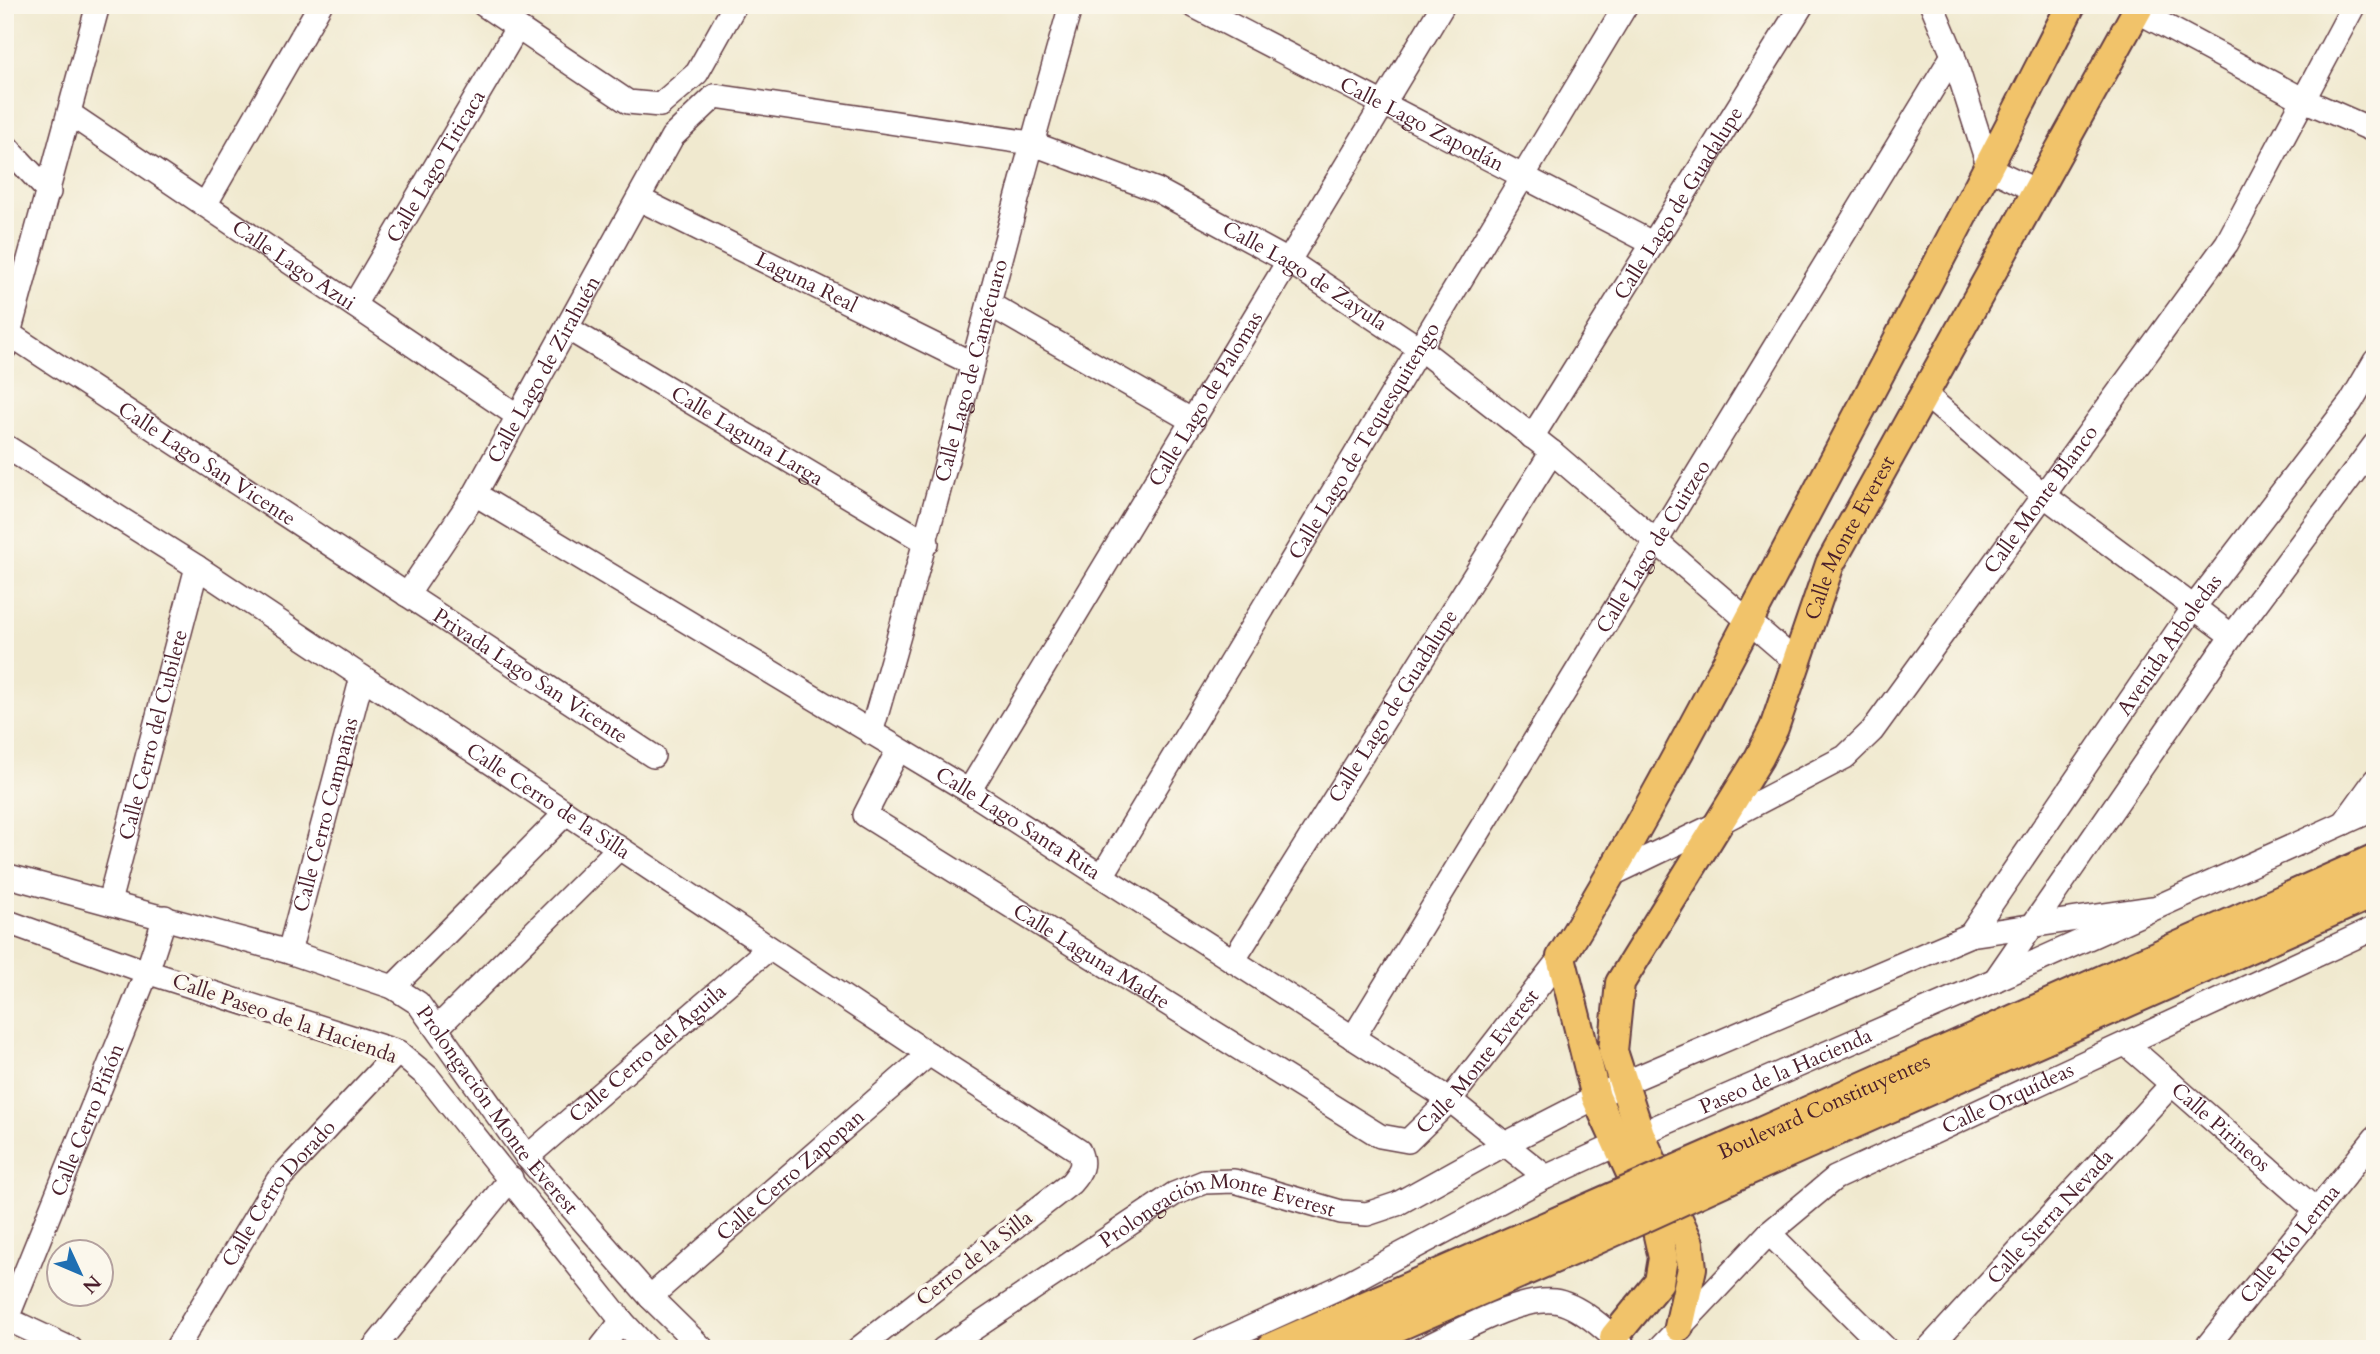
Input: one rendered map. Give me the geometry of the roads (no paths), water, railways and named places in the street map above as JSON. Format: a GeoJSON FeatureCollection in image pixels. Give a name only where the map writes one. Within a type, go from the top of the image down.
{"type":"FeatureCollection","features":[{"type":"Feature","properties":{"kind":"highway","name":"Boulevard Constituyentes"},"geometry":{"type":"LineString","coordinates":[[1340,1349],[1571,1233],[2375,861]]}},
{"type":"Feature","properties":{"kind":"highway","name":"Boulevard Constituyentes"},"geometry":{"type":"LineString","coordinates":[[1722,1165],[2375,890]]}},
{"type":"Feature","properties":{"kind":"highway","name":"Boulevard Constituyentes"},"geometry":{"type":"LineString","coordinates":[[1273,1349],[1571,1233]]}},
{"type":"Feature","properties":{"kind":"main road","name":"Calle Monte Everest"},"geometry":{"type":"LineString","coordinates":[[1679,1327],[1692,1268],[1689,1242],[1629,1139],[1596,1097],[1561,957],[1613,874],[1989,168],[2071,5]]}},
{"type":"Feature","properties":{"kind":"main road","name":"Calle Monte Everest"},"geometry":{"type":"LineString","coordinates":[[1614,1345],[1659,1282],[1663,1258],[1629,1139],[1622,1084],[1613,1051],[1620,983],[1774,728],[1830,564],[2139,8]]}},
{"type":"Feature","properties":{"kind":"street"},"geometry":{"type":"LineString","coordinates":[[6,341],[49,192],[98,5]]}},
{"type":"Feature","properties":{"kind":"street"},"geometry":{"type":"LineString","coordinates":[[205,205],[320,5]]}},
{"type":"Feature","properties":{"kind":"street"},"geometry":{"type":"LineString","coordinates":[[484,5],[628,102],[660,105],[697,73],[735,5]]}},
{"type":"Feature","properties":{"kind":"street","name":"Calle Lago de Camécuaro"},"geometry":{"type":"LineString","coordinates":[[871,733],[927,543],[1031,143],[1071,5]]}},
{"type":"Feature","properties":{"kind":"street","name":"Calle Lago Zapotlán"},"geometry":{"type":"LineString","coordinates":[[1192,5],[1652,243]]}},
{"type":"Feature","properties":{"kind":"street","name":"Calle Lago de Palomas"},"geometry":{"type":"LineString","coordinates":[[969,791],[1443,5]]}},
{"type":"Feature","properties":{"kind":"street","name":"Calle Lago de Tequesquitengo"},"geometry":{"type":"LineString","coordinates":[[1102,876],[1626,5]]}},
{"type":"Feature","properties":{"kind":"street","name":"Calle Lago de Guadalupe"},"geometry":{"type":"LineString","coordinates":[[1532,437],[1802,5]]}},
{"type":"Feature","properties":{"kind":"street"},"geometry":{"type":"LineString","coordinates":[[1932,5],[1953,55],[1989,168],[2037,191]]}},
{"type":"Feature","properties":{"kind":"street","name":"Calle Monte Blanco"},"geometry":{"type":"LineString","coordinates":[[1613,874],[1717,824],[1844,757],[1872,731],[2227,243],[2354,5]]}},
{"type":"Feature","properties":{"kind":"street"},"geometry":{"type":"LineString","coordinates":[[2139,8],[2304,100],[2375,131]]}},
{"type":"Feature","properties":{"kind":"street","name":"Calle Lago Titicaca"},"geometry":{"type":"LineString","coordinates":[[354,305],[517,28]]}},
{"type":"Feature","properties":{"kind":"street","name":"Calle Lago de Cuitzeo"},"geometry":{"type":"LineString","coordinates":[[1353,1038],[1953,55]]}},
{"type":"Feature","properties":{"kind":"street"},"geometry":{"type":"LineString","coordinates":[[697,73],[715,96]]}},
{"type":"Feature","properties":{"kind":"street","name":"Calle Lago de Zayula"},"geometry":{"type":"LineString","coordinates":[[715,96],[1031,143],[1157,190],[1290,262],[1419,348],[1552,452],[1795,661]]}},
{"type":"Feature","properties":{"kind":"street","name":"Calle Lago de Zirahuén"},"geometry":{"type":"LineString","coordinates":[[407,595],[475,494],[672,137],[715,96]]}},
{"type":"Feature","properties":{"kind":"street"},"geometry":{"type":"LineString","coordinates":[[660,105],[672,137]]}},
{"type":"Feature","properties":{"kind":"street","name":"Calle Lago Azui"},"geometry":{"type":"LineString","coordinates":[[69,114],[518,416]]}},
{"type":"Feature","properties":{"kind":"street"},"geometry":{"type":"LineString","coordinates":[[5,145],[49,192]]}},
{"type":"Feature","properties":{"kind":"street","name":"Laguna Real"},"geometry":{"type":"LineString","coordinates":[[639,199],[973,364]]}},
{"type":"Feature","properties":{"kind":"street"},"geometry":{"type":"LineString","coordinates":[[989,304],[1194,421]]}},
{"type":"Feature","properties":{"kind":"street","name":"Calle Laguna Larga"},"geometry":{"type":"LineString","coordinates":[[567,328],[927,543]]}},
{"type":"Feature","properties":{"kind":"street","name":"Calle Lago San Vicente"},"geometry":{"type":"LineString","coordinates":[[6,341],[407,595]]}},
{"type":"Feature","properties":{"kind":"street","name":"Avenida Arboledas"},"geometry":{"type":"LineString","coordinates":[[1970,935],[2193,607],[2351,402],[2375,360]]}},
{"type":"Feature","properties":{"kind":"street"},"geometry":{"type":"LineString","coordinates":[[1923,393],[2045,496],[2232,636]]}},
{"type":"Feature","properties":{"kind":"street"},"geometry":{"type":"LineString","coordinates":[[1995,980],[2030,925],[2232,636],[2375,444]]}},
{"type":"Feature","properties":{"kind":"street","name":"Calle Cerro de la Silla"},"geometry":{"type":"LineString","coordinates":[[5,446],[197,568],[929,1055],[1071,1143],[1084,1162]]}},
{"type":"Feature","properties":{"kind":"street","name":"Calle Lago de Guadalupe"},"geometry":{"type":"LineString","coordinates":[[1233,961],[1552,452]]}},
{"type":"Feature","properties":{"kind":"street","name":"Calle Lago Santa Rita"},"geometry":{"type":"LineString","coordinates":[[475,494],[969,791],[1450,1100],[1507,1143],[1546,1177]]}},
{"type":"Feature","properties":{"kind":"street","name":"Calle Cerro del Cubilete"},"geometry":{"type":"LineString","coordinates":[[109,902],[197,568]]}},
{"type":"Feature","properties":{"kind":"street","name":"Privada Lago San Vicente"},"geometry":{"type":"LineString","coordinates":[[407,595],[653,756]]}},
{"type":"Feature","properties":{"kind":"street","name":"Calle Cerro Campañas"},"geometry":{"type":"LineString","coordinates":[[289,951],[362,677]]}},
{"type":"Feature","properties":{"kind":"street","name":"Calle Laguna Madre"},"geometry":{"type":"LineString","coordinates":[[898,750],[865,815],[1380,1136]]}},
{"type":"Feature","properties":{"kind":"street"},"geometry":{"type":"LineString","coordinates":[[2344,823],[2375,780]]}},
{"type":"Feature","properties":{"kind":"street","name":"Paseo de la Hacienda"},"geometry":{"type":"LineString","coordinates":[[1203,1349],[1338,1288],[1546,1177],[1995,980],[2375,809]]}},
{"type":"Feature","properties":{"kind":"street"},"geometry":{"type":"LineString","coordinates":[[393,987],[566,813]]}},
{"type":"Feature","properties":{"kind":"street"},"geometry":{"type":"LineString","coordinates":[[438,1028],[619,848]]}},
{"type":"Feature","properties":{"kind":"street","name":"Prolongación Monte Everest"},"geometry":{"type":"LineString","coordinates":[[5,875],[289,951],[393,987],[418,1003],[527,1157],[697,1347]]}},
{"type":"Feature","properties":{"kind":"street"},"geometry":{"type":"LineString","coordinates":[[1507,1143],[1622,1084],[1970,935],[2151,908]]}},
{"type":"Feature","properties":{"kind":"street","name":"Calle Cerro Piñón"},"geometry":{"type":"LineString","coordinates":[[6,1320],[147,972],[164,917]]}},
{"type":"Feature","properties":{"kind":"street","name":"Calle Paseo de la Hacienda"},"geometry":{"type":"LineString","coordinates":[[5,921],[147,972],[398,1052],[428,1077],[511,1178],[622,1321],[648,1349]]}},
{"type":"Feature","properties":{"kind":"street","name":"Calle Orquídeas"},"geometry":{"type":"LineString","coordinates":[[1679,1327],[1769,1233],[1835,1178],[2375,928]]}},
{"type":"Feature","properties":{"kind":"street","name":"Calle Cerro del Águila"},"geometry":{"type":"LineString","coordinates":[[527,1157],[769,948]]}},
{"type":"Feature","properties":{"kind":"street","name":"Calle Monte Everest"},"geometry":{"type":"LineString","coordinates":[[1380,1136],[1408,1141],[1450,1100],[1561,957]]}},
{"type":"Feature","properties":{"kind":"street","name":"Calle Pirineos"},"geometry":{"type":"LineString","coordinates":[[2126,1044],[2317,1211]]}},
{"type":"Feature","properties":{"kind":"street","name":"Calle Cerro Dorado"},"geometry":{"type":"LineString","coordinates":[[176,1349],[278,1181],[398,1052]]}},
{"type":"Feature","properties":{"kind":"street","name":"Calle Cerro Zapopan"},"geometry":{"type":"LineString","coordinates":[[650,1297],[929,1055]]}},
{"type":"Feature","properties":{"kind":"street","name":"Calle Sierra Nevada"},"geometry":{"type":"LineString","coordinates":[[1928,1349],[2172,1084]]}},
{"type":"Feature","properties":{"kind":"street","name":"Calle Río Lerma"},"geometry":{"type":"LineString","coordinates":[[2205,1349],[2375,1138]]}},
{"type":"Feature","properties":{"kind":"street","name":"Prolongación Monte Everest"},"geometry":{"type":"LineString","coordinates":[[943,1349],[1174,1194],[1204,1182],[1234,1181],[1341,1212],[1367,1213],[1397,1204],[1507,1143]]}},
{"type":"Feature","properties":{"kind":"street","name":"Cerro de la Silla"},"geometry":{"type":"LineString","coordinates":[[858,1349],[1071,1183],[1081,1172],[1084,1162]]}},
{"type":"Feature","properties":{"kind":"street"},"geometry":{"type":"LineString","coordinates":[[373,1349],[511,1178]]}},
{"type":"Feature","properties":{"kind":"street"},"geometry":{"type":"LineString","coordinates":[[1769,1233],[1886,1349]]}},
{"type":"Feature","properties":{"kind":"street"},"geometry":{"type":"LineString","coordinates":[[1422,1349],[1527,1303],[1556,1301],[1582,1314],[1614,1345]]}},
{"type":"Feature","properties":{"kind":"street"},"geometry":{"type":"LineString","coordinates":[[6,1320],[71,1349]]}},
{"type":"Feature","properties":{"kind":"street"},"geometry":{"type":"LineString","coordinates":[[600,1349],[622,1321]]}},
{"type":"Feature","properties":{"kind":"street"},"geometry":{"type":"LineString","coordinates":[[1659,1349],[1679,1327]]}}]}
